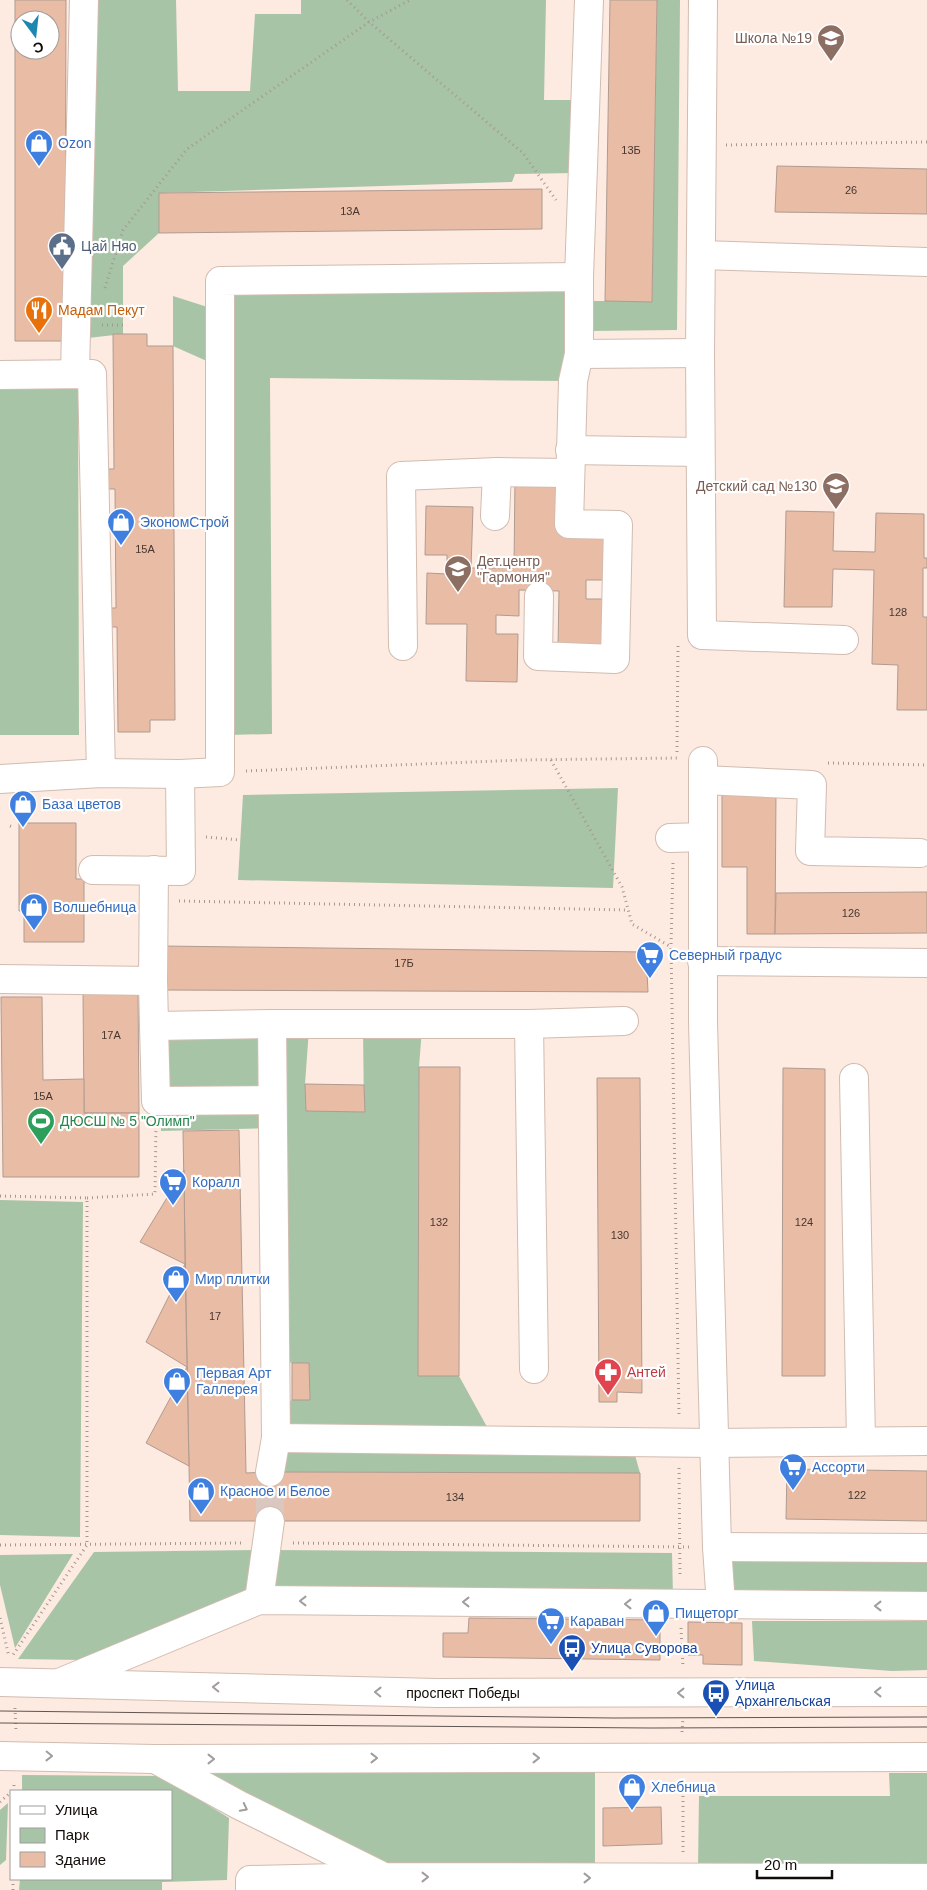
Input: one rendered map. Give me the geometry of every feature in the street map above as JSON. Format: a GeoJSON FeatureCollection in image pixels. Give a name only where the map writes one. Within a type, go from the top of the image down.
{"type":"FeatureCollection","features":[{"type":"Feature","properties":{"kind":"main road"},"geometry":{"type":"LineString","coordinates":[[75,373],[84,0]]}},
{"type":"Feature","properties":{"kind":"main road"},"geometry":{"type":"LineString","coordinates":[[539,596],[538,656],[615,659],[618,525],[569,524],[573,381],[579,354],[580,235],[589,0]]}},
{"type":"Feature","properties":{"kind":"main road"},"geometry":{"type":"LineString","coordinates":[[703,0],[700,353],[702,634],[844,640]]}},
{"type":"Feature","properties":{"kind":"main road"},"geometry":{"type":"LineString","coordinates":[[701,255],[927,262]]}},
{"type":"Feature","properties":{"kind":"main road"},"geometry":{"type":"LineString","coordinates":[[0,779],[101,774],[220,772],[220,281],[579,277]]}},
{"type":"Feature","properties":{"kind":"main road"},"geometry":{"type":"LineString","coordinates":[[579,354],[700,353]]}},
{"type":"Feature","properties":{"kind":"main road"},"geometry":{"type":"LineString","coordinates":[[0,376],[92,374],[101,774]]}},
{"type":"Feature","properties":{"kind":"main road"},"geometry":{"type":"LineString","coordinates":[[402,646],[401,476],[497,472],[570,461],[700,452]]}},
{"type":"Feature","properties":{"kind":"main road"},"geometry":{"type":"LineString","coordinates":[[495,516],[497,472]]}},
{"type":"Feature","properties":{"kind":"main road"},"geometry":{"type":"LineString","coordinates":[[722,1605],[716,1547],[702,961],[703,770],[812,784],[810,852],[920,853]]}},
{"type":"Feature","properties":{"kind":"main road"},"geometry":{"type":"LineString","coordinates":[[93,870],[182,870],[180,774]]}},
{"type":"Feature","properties":{"kind":"main road"},"geometry":{"type":"LineString","coordinates":[[670,838],[703,838]]}},
{"type":"Feature","properties":{"kind":"main road"},"geometry":{"type":"LineString","coordinates":[[154,870],[153,981],[156,1100],[272,1100]]}},
{"type":"Feature","properties":{"kind":"main road"},"geometry":{"type":"LineString","coordinates":[[702,961],[927,963]]}},
{"type":"Feature","properties":{"kind":"main road"},"geometry":{"type":"LineString","coordinates":[[0,979],[153,981]]}},
{"type":"Feature","properties":{"kind":"main road"},"geometry":{"type":"LineString","coordinates":[[154,1026],[529,1024],[624,1021]]}},
{"type":"Feature","properties":{"kind":"main road"},"geometry":{"type":"LineString","coordinates":[[270,1472],[276,1438],[272,1024]]}},
{"type":"Feature","properties":{"kind":"main road"},"geometry":{"type":"LineString","coordinates":[[529,1024],[534,1369]]}},
{"type":"Feature","properties":{"kind":"main road"},"geometry":{"type":"LineString","coordinates":[[854,1078],[861,1441]]}},
{"type":"Feature","properties":{"kind":"main road"},"geometry":{"type":"LineString","coordinates":[[276,1438],[714,1443],[927,1441]]}},
{"type":"Feature","properties":{"kind":"main road"},"geometry":{"type":"LineString","coordinates":[[259,1600],[268,1532]]}},
{"type":"Feature","properties":{"kind":"main road"},"geometry":{"type":"LineString","coordinates":[[716,1547],[927,1548]]}},
{"type":"Feature","properties":{"kind":"main road"},"geometry":{"type":"LineString","coordinates":[[59,1683],[259,1600],[927,1606]]}},
{"type":"Feature","properties":{"kind":"main road","name":"проспект Победы"},"geometry":{"type":"LineString","coordinates":[[6,1682],[437,1693],[927,1692]]}},
{"type":"Feature","properties":{"kind":"main road"},"geometry":{"type":"LineString","coordinates":[[8,1756],[155,1759],[927,1758]]}},
{"type":"Feature","properties":{"kind":"main road"},"geometry":{"type":"LineString","coordinates":[[155,1759],[238,1805],[384,1877]]}},
{"type":"Feature","properties":{"kind":"main road"},"geometry":{"type":"LineString","coordinates":[[250,1890],[250,1880],[384,1877],[736,1884],[927,1878]]}},
{"type":"Feature","properties":{"kind":"path"},"geometry":{"type":"LineString","coordinates":[[347,0],[369,22],[523,153],[580,235]]}},
{"type":"Feature","properties":{"kind":"path"},"geometry":{"type":"LineString","coordinates":[[102,297],[123,230],[187,149],[369,22],[410,0]]}},
{"type":"Feature","properties":{"kind":"path"},"geometry":{"type":"LineString","coordinates":[[701,146],[927,142]]}},
{"type":"Feature","properties":{"kind":"path"},"geometry":{"type":"LineString","coordinates":[[100,325],[124,325]]}},
{"type":"Feature","properties":{"kind":"path"},"geometry":{"type":"LineString","coordinates":[[220,772],[551,760],[676,758],[703,770]]}},
{"type":"Feature","properties":{"kind":"path"},"geometry":{"type":"LineString","coordinates":[[551,760],[622,887],[632,924],[671,947]]}},
{"type":"Feature","properties":{"kind":"path"},"geometry":{"type":"LineString","coordinates":[[181,835],[241,840]]}},
{"type":"Feature","properties":{"kind":"path"},"geometry":{"type":"LineString","coordinates":[[154,901],[628,910]]}},
{"type":"Feature","properties":{"kind":"path"},"geometry":{"type":"LineString","coordinates":[[0,1196],[87,1198],[155,1194],[156,1100]]}},
{"type":"Feature","properties":{"kind":"path"},"geometry":{"type":"LineString","coordinates":[[0,1618],[10,1660],[87,1545],[87,1198]]}},
{"type":"Feature","properties":{"kind":"path"},"geometry":{"type":"LineString","coordinates":[[0,1544],[87,1545],[268,1532],[716,1547]]}},
{"type":"Feature","properties":{"kind":"path"},"geometry":{"type":"LineString","coordinates":[[6,1682],[16,1723],[8,1756],[13,1790]]}},
{"type":"Feature","properties":{"kind":"path"},"geometry":{"type":"LineString","coordinates":[[0,1802],[10,1794]]}},
{"type":"Feature","properties":{"kind":"green space"},"geometry":{"type":"Polygon","coordinates":[[[93,0],[176,0],[178,91],[250,91],[255,14],[301,14],[301,0],[546,0],[544,100],[577,100],[575,173],[515,174],[512,182],[159,193],[159,233],[123,266],[123,334],[88,338],[93,0]]]}},
{"type":"Feature","properties":{"kind":"green space"},"geometry":{"type":"Polygon","coordinates":[[[657,0],[680,0],[677,330],[589,331],[587,301],[652,301],[657,0]]]}},
{"type":"Feature","properties":{"kind":"green space"},"geometry":{"type":"Polygon","coordinates":[[[573,267],[568,381],[270,378],[272,734],[227,735],[227,370],[173,346],[173,296],[220,311],[228,274],[573,267]]]}},
{"type":"Feature","properties":{"kind":"green space"},"geometry":{"type":"Polygon","coordinates":[[[0,387],[78,387],[79,735],[0,735],[0,387]]]}},
{"type":"Feature","properties":{"kind":"green space"},"geometry":{"type":"Polygon","coordinates":[[[618,788],[613,888],[238,880],[243,795],[618,788]]]}},
{"type":"Feature","properties":{"kind":"green space"},"geometry":{"type":"Polygon","coordinates":[[[422,1028],[419,1067],[418,1376],[459,1376],[492,1436],[630,1437],[640,1473],[270,1472],[280,1404],[292,1400],[310,1400],[309,1363],[292,1363],[279,1360],[276,1128],[161,1131],[160,1031],[309,1029],[305,1084],[306,1110],[364,1112],[363,1029],[422,1028]]]}},
{"type":"Feature","properties":{"kind":"green space"},"geometry":{"type":"Polygon","coordinates":[[[0,1200],[83,1202],[80,1537],[0,1535],[0,1200]]]}},
{"type":"Feature","properties":{"kind":"green space"},"geometry":{"type":"Polygon","coordinates":[[[257,1550],[253,1593],[84,1660],[18,1659],[94,1552],[257,1550]]]}},
{"type":"Feature","properties":{"kind":"green space"},"geometry":{"type":"Polygon","coordinates":[[[273,1550],[672,1553],[673,1597],[267,1594],[273,1550]]]}},
{"type":"Feature","properties":{"kind":"green space"},"geometry":{"type":"Polygon","coordinates":[[[73,1554],[15,1648],[0,1585],[0,1555],[73,1554]]]}},
{"type":"Feature","properties":{"kind":"green space"},"geometry":{"type":"Polygon","coordinates":[[[726,1554],[927,1556],[927,1597],[731,1597],[726,1554]]]}},
{"type":"Feature","properties":{"kind":"green space"},"geometry":{"type":"Polygon","coordinates":[[[752,1621],[927,1621],[927,1670],[892,1671],[754,1661],[752,1621]]]}},
{"type":"Feature","properties":{"kind":"green space"},"geometry":{"type":"Polygon","coordinates":[[[595,1767],[595,1869],[386,1868],[195,1773],[595,1767]]]}},
{"type":"Feature","properties":{"kind":"green space"},"geometry":{"type":"Polygon","coordinates":[[[889,1773],[927,1773],[927,1869],[698,1867],[699,1796],[890,1796],[889,1773]]]}},
{"type":"Feature","properties":{"kind":"green space"},"geometry":{"type":"Polygon","coordinates":[[[22,1775],[161,1776],[229,1818],[227,1880],[162,1882],[162,1890],[19,1890],[20,1880],[172,1880],[172,1790],[22,1790],[22,1775]]]}},
{"type":"Feature","properties":{"kind":"green space"},"geometry":{"type":"Polygon","coordinates":[[[8,1803],[6,1860],[0,1865],[0,1810],[8,1803]]]}},
{"type":"Feature","properties":{"kind":"building"},"geometry":{"type":"Polygon","coordinates":[[[15,0],[66,0],[65,341],[15,341],[15,60],[60,60],[60,10],[15,10],[15,0]]]}},
{"type":"Feature","properties":{"kind":"building"},"geometry":{"type":"Polygon","coordinates":[[[610,0],[657,0],[652,302],[605,301],[610,0]]]}},
{"type":"Feature","properties":{"kind":"building"},"geometry":{"type":"Polygon","coordinates":[[[777,166],[927,169],[927,214],[775,212],[777,166]]]}},
{"type":"Feature","properties":{"kind":"building"},"geometry":{"type":"Polygon","coordinates":[[[542,189],[542,229],[159,233],[159,193],[542,189]]]}},
{"type":"Feature","properties":{"kind":"building"},"geometry":{"type":"Polygon","coordinates":[[[113,334],[147,334],[147,346],[173,346],[175,720],[150,720],[150,732],[118,732],[117,627],[104,627],[104,608],[116,608],[115,489],[103,489],[103,469],[114,469],[113,334]]]}},
{"type":"Feature","properties":{"kind":"building"},"geometry":{"type":"Polygon","coordinates":[[[515,477],[563,478],[562,531],[606,532],[605,580],[586,580],[586,599],[605,599],[604,648],[558,648],[559,591],[519,590],[519,616],[496,615],[496,634],[518,634],[517,682],[466,681],[467,624],[426,624],[427,573],[447,574],[447,555],[425,555],[426,506],[473,507],[471,568],[514,568],[515,477]]]}},
{"type":"Feature","properties":{"kind":"building"},"geometry":{"type":"Polygon","coordinates":[[[786,511],[834,512],[833,551],[875,552],[876,513],[924,514],[924,558],[927,558],[927,568],[923,568],[923,617],[927,617],[927,710],[897,710],[898,665],[872,664],[874,570],[833,569],[832,607],[784,607],[786,511]]]}},
{"type":"Feature","properties":{"kind":"building"},"geometry":{"type":"Polygon","coordinates":[[[722,791],[776,791],[775,934],[747,934],[747,867],[722,867],[722,791]]]}},
{"type":"Feature","properties":{"kind":"building"},"geometry":{"type":"Polygon","coordinates":[[[19,823],[76,823],[76,879],[84,879],[84,942],[24,942],[24,911],[19,911],[19,823]]]}},
{"type":"Feature","properties":{"kind":"building"},"geometry":{"type":"Polygon","coordinates":[[[927,892],[927,933],[775,934],[776,893],[927,892]]]}},
{"type":"Feature","properties":{"kind":"building"},"geometry":{"type":"Polygon","coordinates":[[[161,946],[646,952],[648,992],[162,990],[161,946]]]}},
{"type":"Feature","properties":{"kind":"building"},"geometry":{"type":"Polygon","coordinates":[[[83,990],[138,990],[139,1113],[84,1113],[83,990]]]}},
{"type":"Feature","properties":{"kind":"building"},"geometry":{"type":"Polygon","coordinates":[[[1,997],[42,997],[43,1080],[84,1079],[84,1113],[139,1113],[139,1177],[3,1177],[1,997]]]}},
{"type":"Feature","properties":{"kind":"building"},"geometry":{"type":"Polygon","coordinates":[[[419,1067],[460,1067],[459,1376],[418,1376],[419,1067]]]}},
{"type":"Feature","properties":{"kind":"building"},"geometry":{"type":"Polygon","coordinates":[[[783,1068],[825,1069],[825,1376],[782,1376],[783,1068]]]}},
{"type":"Feature","properties":{"kind":"building"},"geometry":{"type":"Polygon","coordinates":[[[597,1078],[640,1078],[642,1393],[617,1392],[617,1402],[599,1402],[597,1078]]]}},
{"type":"Feature","properties":{"kind":"building"},"geometry":{"type":"Polygon","coordinates":[[[305,1084],[364,1085],[365,1112],[306,1111],[305,1084]]]}},
{"type":"Feature","properties":{"kind":"building"},"geometry":{"type":"Polygon","coordinates":[[[239,1130],[246,1473],[270,1472],[270,1521],[190,1521],[183,1131],[239,1130]]]}},
{"type":"Feature","properties":{"kind":"building","name":"Коралл"},"geometry":{"type":"Polygon","coordinates":[[[184,1170],[185,1264],[140,1242],[184,1170]]]}},
{"type":"Feature","properties":{"kind":"building","name":"Мир плитки"},"geometry":{"type":"Polygon","coordinates":[[[185,1264],[187,1367],[146,1342],[185,1264]]]}},
{"type":"Feature","properties":{"kind":"building"},"geometry":{"type":"Polygon","coordinates":[[[292,1363],[309,1363],[310,1400],[292,1400],[292,1363]]]}},
{"type":"Feature","properties":{"kind":"building","name":"Первая Арт Галлерея"},"geometry":{"type":"Polygon","coordinates":[[[187,1367],[189,1466],[146,1443],[187,1367]]]}},
{"type":"Feature","properties":{"kind":"building"},"geometry":{"type":"Polygon","coordinates":[[[787,1469],[927,1471],[927,1521],[786,1519],[787,1469]]]}},
{"type":"Feature","properties":{"kind":"building"},"geometry":{"type":"Polygon","coordinates":[[[270,1472],[640,1473],[640,1521],[270,1521],[270,1472]]]}},
{"type":"Feature","properties":{"kind":"building","name":"Караван"},"geometry":{"type":"Polygon","coordinates":[[[469,1618],[660,1620],[660,1660],[443,1657],[443,1633],[468,1633],[469,1618]]]}},
{"type":"Feature","properties":{"kind":"building"},"geometry":{"type":"Polygon","coordinates":[[[688,1622],[742,1623],[742,1665],[703,1664],[703,1655],[688,1655],[688,1622]]]}},
{"type":"Feature","properties":{"kind":"building"},"geometry":{"type":"Polygon","coordinates":[[[661,1807],[662,1844],[603,1846],[603,1808],[661,1807]]]}},
{"type":"Feature","properties":{"kind":"tunnel"},"geometry":{"type":"LineString","coordinates":[[270,1472],[270,1521]]}},
{"type":"Feature","properties":{"kind":"tram line"},"geometry":{"type":"LineString","coordinates":[[0,1711],[614,1718],[927,1717]]}},
{"type":"Feature","properties":{"kind":"tram line"},"geometry":{"type":"LineString","coordinates":[[0,1723],[650,1728],[927,1727]]}},
{"type":"Feature","properties":{"kind":"place","name":"Школа №19"},"geometry":{"type":"Point","coordinates":[831,62]}},
{"type":"Feature","properties":{"kind":"place","name":"Ozon"},"geometry":{"type":"Point","coordinates":[39,167]}},
{"type":"Feature","properties":{"kind":"place","name":"Цай Няо"},"geometry":{"type":"Point","coordinates":[62,270]}},
{"type":"Feature","properties":{"kind":"place","name":"Мадам Пекут"},"geometry":{"type":"Point","coordinates":[39,334]}},
{"type":"Feature","properties":{"kind":"place","name":"Детский сад №130"},"geometry":{"type":"Point","coordinates":[836,510]}},
{"type":"Feature","properties":{"kind":"place","name":"ЭкономСтрой"},"geometry":{"type":"Point","coordinates":[121,546]}},
{"type":"Feature","properties":{"kind":"place","name":"Дет.центр \"Гармония\""},"geometry":{"type":"Point","coordinates":[458,593]}},
{"type":"Feature","properties":{"kind":"place","name":"База цветов"},"geometry":{"type":"Point","coordinates":[23,828]}},
{"type":"Feature","properties":{"kind":"place","name":"Волшебница"},"geometry":{"type":"Point","coordinates":[34,931]}},
{"type":"Feature","properties":{"kind":"place","name":"Северный градус"},"geometry":{"type":"Point","coordinates":[650,979]}},
{"type":"Feature","properties":{"kind":"place","name":"ДЮСШ № 5 \"Олимп\""},"geometry":{"type":"Point","coordinates":[41,1145]}},
{"type":"Feature","properties":{"kind":"place","name":"Коралл"},"geometry":{"type":"Point","coordinates":[173,1206]}},
{"type":"Feature","properties":{"kind":"place","name":"Мир плитки"},"geometry":{"type":"Point","coordinates":[176,1303]}},
{"type":"Feature","properties":{"kind":"place","name":"Антей"},"geometry":{"type":"Point","coordinates":[608,1396]}},
{"type":"Feature","properties":{"kind":"place","name":"Первая Арт Галлерея"},"geometry":{"type":"Point","coordinates":[177,1405]}},
{"type":"Feature","properties":{"kind":"place","name":"Ассорти"},"geometry":{"type":"Point","coordinates":[793,1491]}},
{"type":"Feature","properties":{"kind":"place","name":"Красное и Белое"},"geometry":{"type":"Point","coordinates":[201,1515]}},
{"type":"Feature","properties":{"kind":"place","name":"Пищеторг"},"geometry":{"type":"Point","coordinates":[656,1637]}},
{"type":"Feature","properties":{"kind":"place","name":"Караван"},"geometry":{"type":"Point","coordinates":[551,1645]}},
{"type":"Feature","properties":{"kind":"place","name":"Улица Суворова"},"geometry":{"type":"Point","coordinates":[572,1672]}},
{"type":"Feature","properties":{"kind":"place","name":"Улица Архангельская"},"geometry":{"type":"Point","coordinates":[716,1717]}},
{"type":"Feature","properties":{"kind":"place","name":"Хлебница"},"geometry":{"type":"Point","coordinates":[632,1811]}}]}
